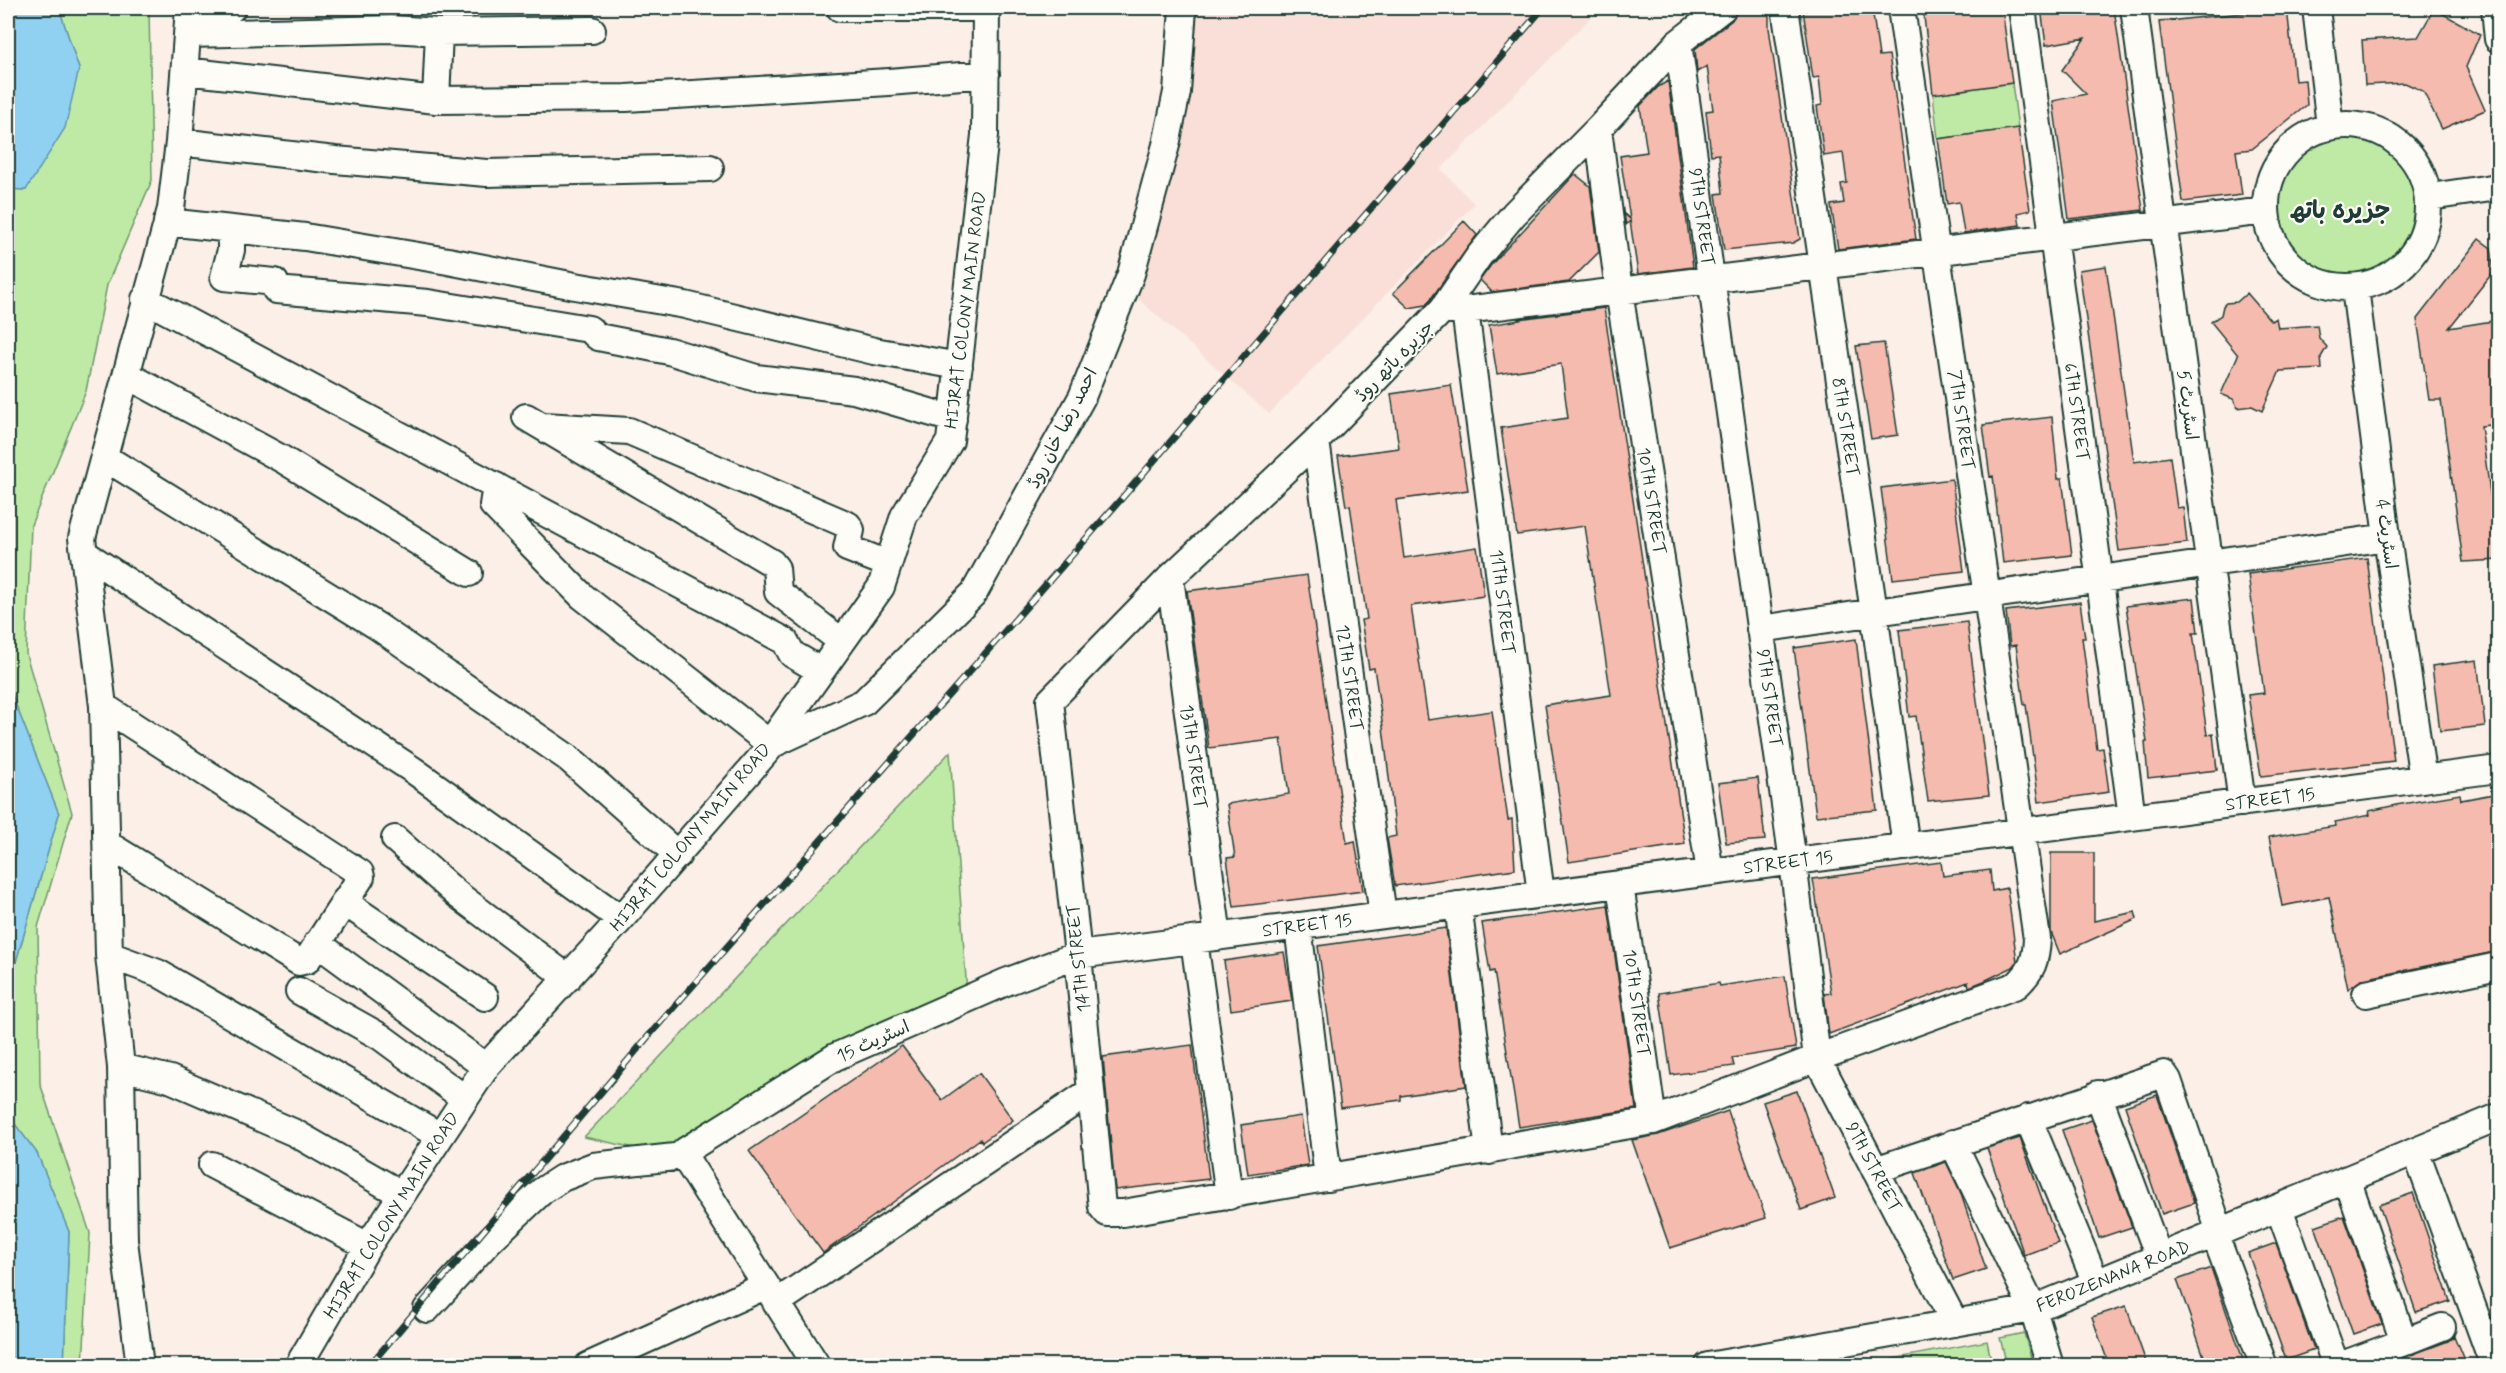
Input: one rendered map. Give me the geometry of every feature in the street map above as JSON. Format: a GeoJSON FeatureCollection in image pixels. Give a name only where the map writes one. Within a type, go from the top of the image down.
{"type":"FeatureCollection","features":[{"type":"Feature","properties":{"kind":"street"},"geometry":{"type":"LineString","coordinates":[[188,17],[232,8]]}},
{"type":"Feature","properties":{"kind":"street"},"geometry":{"type":"LineString","coordinates":[[840,8],[986,8]]}},
{"type":"Feature","properties":{"kind":"street","name":"HIJRAT COLONY MAIN ROAD"},"geometry":{"type":"LineString","coordinates":[[298,1365],[368,1246],[486,1067],[678,855],[771,744],[881,587],[904,516],[950,441],[985,135],[986,8]]}},
{"type":"Feature","properties":{"kind":"street","name":"احمد رضا خان روڈ"},"geometry":{"type":"LineString","coordinates":[[771,744],[864,702],[974,592],[1082,397],[1131,274],[1166,145],[1177,92],[1183,8]]}},
{"type":"Feature","properties":{"kind":"street","name":"جزیرہ باتھ روڈ"},"geometry":{"type":"LineString","coordinates":[[1050,701],[1170,578],[1454,310],[1479,256],[1514,214],[1678,43],[1723,8]]}},
{"type":"Feature","properties":{"kind":"street","name":"8TH STREET"},"geometry":{"type":"LineString","coordinates":[[1785,8],[1874,612],[1906,847]]}},
{"type":"Feature","properties":{"kind":"street","name":"7TH STREET"},"geometry":{"type":"LineString","coordinates":[[1107,1213],[1123,1213],[1229,1196],[1653,1121],[2017,985],[2030,974],[2036,956],[2037,939],[1901,8]]}},
{"type":"Feature","properties":{"kind":"street","name":"6TH STREET"},"geometry":{"type":"LineString","coordinates":[[2022,8],[2132,817]]}},
{"type":"Feature","properties":{"kind":"street","name":"اسٹریٹ 5"},"geometry":{"type":"LineString","coordinates":[[2134,8],[2242,803]]}},
{"type":"Feature","properties":{"kind":"street"},"geometry":{"type":"LineString","coordinates":[[2316,8],[2330,126]]}},
{"type":"Feature","properties":{"kind":"street"},"geometry":{"type":"LineString","coordinates":[[2495,8],[2499,39]]}},
{"type":"Feature","properties":{"kind":"street"},"geometry":{"type":"LineString","coordinates":[[188,17],[439,32],[592,30]]}},
{"type":"Feature","properties":{"kind":"street"},"geometry":{"type":"LineString","coordinates":[[140,1365],[124,1241],[121,1067],[109,955],[103,706],[82,538],[171,209],[179,142],[188,17]]}},
{"type":"Feature","properties":{"kind":"street"},"geometry":{"type":"LineString","coordinates":[[436,100],[439,32]]}},
{"type":"Feature","properties":{"kind":"street","name":"9TH STREET"},"geometry":{"type":"LineString","coordinates":[[1678,43],[1793,862],[1817,1058],[1954,1323]]}},
{"type":"Feature","properties":{"kind":"street"},"geometry":{"type":"LineString","coordinates":[[185,71],[436,100],[626,98],[986,74]]}},
{"type":"Feature","properties":{"kind":"street"},"geometry":{"type":"LineString","coordinates":[[2357,125],[2383,132],[2405,148],[2421,170],[2430,197],[2428,222],[2420,247],[2403,267],[2381,282],[2355,288],[2328,286],[2303,276],[2283,258],[2270,235],[2265,211],[2269,181],[2283,156],[2303,137],[2330,126],[2357,125]]}},
{"type":"Feature","properties":{"kind":"street","name":"10TH STREET"},"geometry":{"type":"LineString","coordinates":[[1598,129],[1619,291],[1710,872]]}},
{"type":"Feature","properties":{"kind":"street"},"geometry":{"type":"LineString","coordinates":[[179,142],[335,160],[487,173],[710,168]]}},
{"type":"Feature","properties":{"kind":"street"},"geometry":{"type":"LineString","coordinates":[[2430,197],[2499,187]]}},
{"type":"Feature","properties":{"kind":"street"},"geometry":{"type":"LineString","coordinates":[[1454,310],[2265,211]]}},
{"type":"Feature","properties":{"kind":"street"},"geometry":{"type":"LineString","coordinates":[[167,222],[305,237],[685,304],[874,351],[959,366]]}},
{"type":"Feature","properties":{"kind":"street"},"geometry":{"type":"LineString","coordinates":[[231,229],[231,250],[224,277],[275,282],[276,290],[428,303],[589,329],[598,337],[669,351],[756,378],[854,390],[953,419]]}},
{"type":"Feature","properties":{"kind":"street","name":"اسٹریٹ 4"},"geometry":{"type":"LineString","coordinates":[[2355,288],[2387,537],[2424,779]]}},
{"type":"Feature","properties":{"kind":"street"},"geometry":{"type":"LineString","coordinates":[[145,299],[785,641],[792,654],[821,672]]}},
{"type":"Feature","properties":{"kind":"street","name":"11TH STREET"},"geometry":{"type":"LineString","coordinates":[[1454,310],[1541,894]]}},
{"type":"Feature","properties":{"kind":"street"},"geometry":{"type":"LineString","coordinates":[[127,375],[282,459],[469,573]]}},
{"type":"Feature","properties":{"kind":"street"},"geometry":{"type":"LineString","coordinates":[[842,642],[778,592],[776,568],[772,563],[533,422],[629,431],[848,525],[851,530],[847,548],[888,564]]}},
{"type":"Feature","properties":{"kind":"street","name":"12TH STREET"},"geometry":{"type":"LineString","coordinates":[[1316,441],[1383,915]]}},
{"type":"Feature","properties":{"kind":"street"},"geometry":{"type":"LineString","coordinates":[[104,457],[387,632],[568,758],[678,855]]}},
{"type":"Feature","properties":{"kind":"street"},"geometry":{"type":"LineString","coordinates":[[496,486],[493,505],[582,596],[771,744]]}},
{"type":"Feature","properties":{"kind":"street"},"geometry":{"type":"LineString","coordinates":[[1760,628],[2387,537]]}},
{"type":"Feature","properties":{"kind":"street"},"geometry":{"type":"LineString","coordinates":[[84,553],[412,770],[621,919]]}},
{"type":"Feature","properties":{"kind":"street","name":"13TH STREET"},"geometry":{"type":"LineString","coordinates":[[1170,578],[1229,1196]]}},
{"type":"Feature","properties":{"kind":"street","name":"14TH STREET"},"geometry":{"type":"LineString","coordinates":[[1050,701],[1078,955],[1102,1207],[1107,1213]]}},
{"type":"Feature","properties":{"kind":"street"},"geometry":{"type":"LineString","coordinates":[[103,706],[360,873],[361,877],[307,960],[299,962],[107,844]]}},
{"type":"Feature","properties":{"kind":"street","name":"STREET 15"},"geometry":{"type":"LineString","coordinates":[[1078,955],[2499,769]]}},
{"type":"Feature","properties":{"kind":"street"},"geometry":{"type":"LineString","coordinates":[[395,839],[458,895],[568,978]]}},
{"type":"Feature","properties":{"kind":"street","name":"10TH STREET"},"geometry":{"type":"LineString","coordinates":[[1620,884],[1653,1121]]}},
{"type":"Feature","properties":{"kind":"street"},"geometry":{"type":"LineString","coordinates":[[344,902],[485,997]]}},
{"type":"Feature","properties":{"kind":"street"},"geometry":{"type":"LineString","coordinates":[[1458,905],[1489,1151]]}},
{"type":"Feature","properties":{"kind":"street"},"geometry":{"type":"LineString","coordinates":[[1298,926],[1328,1178]]}},
{"type":"Feature","properties":{"kind":"street"},"geometry":{"type":"LineString","coordinates":[[316,943],[486,1067]]}},
{"type":"Feature","properties":{"kind":"street"},"geometry":{"type":"LineString","coordinates":[[109,955],[158,973],[440,1136]]}},
{"type":"Feature","properties":{"kind":"street","name":"اسٹریٹ 15"},"geometry":{"type":"LineString","coordinates":[[684,1156],[685,1151],[835,1057],[1006,982],[1078,955]]}},
{"type":"Feature","properties":{"kind":"street"},"geometry":{"type":"LineString","coordinates":[[2366,993],[2499,966]]}},
{"type":"Feature","properties":{"kind":"street"},"geometry":{"type":"LineString","coordinates":[[299,991],[381,1038],[464,1098]]}},
{"type":"Feature","properties":{"kind":"street"},"geometry":{"type":"LineString","coordinates":[[121,1067],[170,1079],[295,1133],[401,1194]]}},
{"type":"Feature","properties":{"kind":"street"},"geometry":{"type":"LineString","coordinates":[[1875,1170],[2098,1094],[2164,1074],[2168,1080],[2217,1233],[2264,1365]]}},
{"type":"Feature","properties":{"kind":"street"},"geometry":{"type":"LineString","coordinates":[[588,1365],[771,1294],[1091,1091]]}},
{"type":"Feature","properties":{"kind":"street"},"geometry":{"type":"LineString","coordinates":[[2098,1094],[2159,1257]]}},
{"type":"Feature","properties":{"kind":"street","name":"FEROZENANA ROAD"},"geometry":{"type":"LineString","coordinates":[[1708,1365],[2033,1309],[2499,1117]]}},
{"type":"Feature","properties":{"kind":"street"},"geometry":{"type":"LineString","coordinates":[[2028,1118],[2097,1283]]}},
{"type":"Feature","properties":{"kind":"street"},"geometry":{"type":"LineString","coordinates":[[1953,1143],[2033,1309],[2050,1365]]}},
{"type":"Feature","properties":{"kind":"street"},"geometry":{"type":"LineString","coordinates":[[2416,1152],[2494,1365]]}},
{"type":"Feature","properties":{"kind":"street"},"geometry":{"type":"LineString","coordinates":[[427,1309],[490,1240],[542,1191],[562,1178],[593,1166],[684,1156],[817,1365]]}},
{"type":"Feature","properties":{"kind":"street"},"geometry":{"type":"LineString","coordinates":[[212,1165],[368,1246]]}},
{"type":"Feature","properties":{"kind":"street"},"geometry":{"type":"LineString","coordinates":[[2347,1179],[2404,1341]]}},
{"type":"Feature","properties":{"kind":"street"},"geometry":{"type":"LineString","coordinates":[[2278,1208],[2337,1365],[2442,1327]]}},
{"type":"Feature","properties":{"kind":"shaded area"},"geometry":{"type":"Polygon","coordinates":[[[1180,8],[1600,8],[1441,169],[1474,204],[1269,414],[1128,290],[1180,8]]]}},
{"type":"Feature","properties":{"kind":"green space"},"geometry":{"type":"Polygon","coordinates":[[[59,8],[149,8],[152,180],[107,285],[86,391],[31,525],[26,654],[72,813],[38,927],[40,1083],[90,1233],[83,1365],[64,1365],[69,1232],[37,1153],[8,1115],[8,989],[59,814],[8,685],[8,189],[26,190],[79,69],[59,8]]]}},
{"type":"Feature","properties":{"kind":"green space"},"geometry":{"type":"Polygon","coordinates":[[[2012,83],[2018,128],[1938,139],[1933,94],[2012,83]]]}},
{"type":"Feature","properties":{"kind":"green space"},"geometry":{"type":"Polygon","coordinates":[[[2347,124],[2378,131],[2405,148],[2422,175],[2429,206],[2422,237],[2405,264],[2378,281],[2347,288],[2316,281],[2289,264],[2272,237],[2265,206],[2272,175],[2289,148],[2316,131],[2347,124]]]}},
{"type":"Feature","properties":{"kind":"green space"},"geometry":{"type":"Polygon","coordinates":[[[950,752],[967,993],[668,1155],[584,1137],[950,752]]]}},
{"type":"Feature","properties":{"kind":"green space"},"geometry":{"type":"Polygon","coordinates":[[[2024,1333],[2033,1365],[2007,1365],[2000,1338],[2024,1333]]]}},
{"type":"Feature","properties":{"kind":"green space"},"geometry":{"type":"Polygon","coordinates":[[[1987,1341],[1992,1365],[1893,1365],[1892,1359],[1987,1341]]]}},
{"type":"Feature","properties":{"kind":"water"},"geometry":{"type":"Polygon","coordinates":[[[8,8],[59,8],[79,69],[65,128],[26,190],[8,189],[8,8]]]}},
{"type":"Feature","properties":{"kind":"water"},"geometry":{"type":"Polygon","coordinates":[[[8,685],[59,814],[8,989],[8,685]]]}},
{"type":"Feature","properties":{"kind":"water"},"geometry":{"type":"Polygon","coordinates":[[[8,1115],[37,1153],[69,1232],[64,1365],[8,1365],[8,1115]]]}},
{"type":"Feature","properties":{"kind":"building"},"geometry":{"type":"Polygon","coordinates":[[[1738,8],[1769,8],[1769,28],[1800,239],[1793,243],[1724,250],[1716,194],[1723,193],[1719,154],[1711,155],[1706,111],[1713,110],[1707,66],[1697,72],[1695,49],[1732,20],[1738,8]]]}},
{"type":"Feature","properties":{"kind":"building"},"geometry":{"type":"Polygon","coordinates":[[[1872,8],[1879,56],[1889,55],[1916,239],[1838,249],[1831,205],[1844,203],[1841,184],[1847,183],[1843,153],[1824,156],[1817,106],[1822,105],[1819,77],[1813,78],[1803,10],[1872,8]]]}},
{"type":"Feature","properties":{"kind":"building"},"geometry":{"type":"Polygon","coordinates":[[[1923,8],[2002,8],[2012,83],[1933,94],[1923,8]]]}},
{"type":"Feature","properties":{"kind":"building"},"geometry":{"type":"Polygon","coordinates":[[[2041,8],[2114,8],[2143,210],[2069,219],[2053,101],[2086,94],[2062,70],[2085,38],[2046,45],[2041,8]]]}},
{"type":"Feature","properties":{"kind":"building"},"geometry":{"type":"Polygon","coordinates":[[[2287,8],[2295,81],[2305,80],[2307,105],[2252,149],[2236,151],[2242,195],[2183,202],[2159,22],[2287,8]]]}},
{"type":"Feature","properties":{"kind":"building"},"geometry":{"type":"Polygon","coordinates":[[[2434,9],[2480,34],[2466,67],[2485,110],[2442,129],[2423,91],[2405,83],[2365,85],[2362,40],[2418,37],[2434,9]]]}},
{"type":"Feature","properties":{"kind":"building"},"geometry":{"type":"Polygon","coordinates":[[[1668,81],[1693,267],[1638,274],[1630,221],[1626,225],[1624,214],[1630,219],[1620,156],[1647,152],[1640,106],[1658,87],[1668,81]]]}},
{"type":"Feature","properties":{"kind":"building"},"geometry":{"type":"Polygon","coordinates":[[[2018,128],[2030,210],[2018,213],[2020,225],[1964,233],[1959,202],[1947,204],[1938,139],[2018,128]]]}},
{"type":"Feature","properties":{"kind":"building"},"geometry":{"type":"Polygon","coordinates":[[[1575,174],[1590,186],[1599,252],[1569,282],[1492,292],[1480,280],[1491,265],[1575,174]]]}},
{"type":"Feature","properties":{"kind":"building"},"geometry":{"type":"Polygon","coordinates":[[[1464,221],[1477,235],[1426,305],[1409,308],[1393,293],[1464,221]]]}},
{"type":"Feature","properties":{"kind":"building"},"geometry":{"type":"Polygon","coordinates":[[[2479,239],[2491,248],[2494,271],[2449,328],[2499,320],[2499,424],[2481,426],[2499,560],[2463,562],[2441,400],[2429,400],[2417,319],[2479,239]]]}},
{"type":"Feature","properties":{"kind":"building"},"geometry":{"type":"Polygon","coordinates":[[[2106,266],[2134,462],[2170,457],[2177,508],[2183,507],[2187,543],[2119,551],[2079,270],[2106,266]]]}},
{"type":"Feature","properties":{"kind":"building"},"geometry":{"type":"Polygon","coordinates":[[[2247,293],[2271,321],[2276,318],[2278,328],[2317,325],[2319,338],[2327,347],[2321,357],[2322,369],[2280,371],[2262,411],[2252,406],[2238,408],[2233,399],[2221,394],[2238,355],[2211,322],[2221,315],[2226,303],[2237,302],[2247,293]]]}},
{"type":"Feature","properties":{"kind":"building"},"geometry":{"type":"Polygon","coordinates":[[[1604,308],[1685,844],[1569,862],[1545,705],[1611,695],[1585,526],[1517,535],[1501,428],[1568,418],[1561,364],[1497,374],[1489,325],[1604,308]]]}},
{"type":"Feature","properties":{"kind":"building"},"geometry":{"type":"Polygon","coordinates":[[[1884,343],[1898,435],[1871,439],[1856,346],[1884,343]]]}},
{"type":"Feature","properties":{"kind":"building"},"geometry":{"type":"Polygon","coordinates":[[[1451,385],[1468,490],[1396,500],[1404,558],[1477,547],[1484,596],[1411,606],[1428,720],[1492,711],[1508,820],[1512,819],[1515,869],[1395,886],[1387,838],[1396,836],[1383,727],[1374,668],[1369,669],[1361,620],[1367,619],[1350,505],[1346,506],[1338,456],[1399,448],[1391,394],[1451,385]]]}},
{"type":"Feature","properties":{"kind":"building"},"geometry":{"type":"Polygon","coordinates":[[[2052,417],[2058,479],[2062,478],[2072,555],[2003,563],[1993,476],[1990,477],[1983,425],[2052,417]]]}},
{"type":"Feature","properties":{"kind":"building"},"geometry":{"type":"Polygon","coordinates":[[[1952,479],[1964,571],[1893,579],[1881,488],[1952,479]]]}},
{"type":"Feature","properties":{"kind":"building"},"geometry":{"type":"Polygon","coordinates":[[[2367,558],[2394,761],[2261,776],[2248,695],[2264,693],[2248,574],[2367,558]]]}},
{"type":"Feature","properties":{"kind":"building"},"geometry":{"type":"Polygon","coordinates":[[[1307,575],[1347,843],[1355,841],[1363,891],[1234,907],[1227,858],[1235,857],[1227,804],[1289,794],[1281,739],[1209,748],[1187,591],[1307,575]]]}},
{"type":"Feature","properties":{"kind":"building"},"geometry":{"type":"Polygon","coordinates":[[[2194,598],[2198,633],[2193,633],[2207,735],[2213,734],[2217,770],[2148,778],[2145,742],[2147,742],[2126,606],[2194,598]]]}},
{"type":"Feature","properties":{"kind":"building"},"geometry":{"type":"Polygon","coordinates":[[[2080,602],[2085,638],[2082,638],[2097,749],[2103,748],[2109,792],[2039,802],[2016,645],[2010,646],[2006,611],[2080,602]]]}},
{"type":"Feature","properties":{"kind":"building"},"geometry":{"type":"Polygon","coordinates":[[[1967,622],[1989,795],[1928,801],[1916,716],[1909,717],[1899,630],[1967,622]]]}},
{"type":"Feature","properties":{"kind":"building"},"geometry":{"type":"Polygon","coordinates":[[[1856,639],[1877,810],[1816,816],[1794,648],[1856,639]]]}},
{"type":"Feature","properties":{"kind":"building"},"geometry":{"type":"Polygon","coordinates":[[[2477,660],[2485,726],[2440,731],[2432,666],[2477,660]]]}},
{"type":"Feature","properties":{"kind":"building"},"geometry":{"type":"Polygon","coordinates":[[[1758,778],[1765,840],[1726,843],[1718,783],[1758,778]]]}},
{"type":"Feature","properties":{"kind":"building"},"geometry":{"type":"Polygon","coordinates":[[[2499,793],[2499,951],[2363,979],[2348,989],[2329,897],[2282,906],[2269,837],[2336,826],[2335,822],[2370,815],[2369,811],[2396,805],[2460,794],[2461,800],[2499,793]]]}},
{"type":"Feature","properties":{"kind":"building"},"geometry":{"type":"Polygon","coordinates":[[[2051,853],[2094,853],[2094,921],[2135,912],[2137,919],[2060,954],[2051,932],[2051,853]]]}},
{"type":"Feature","properties":{"kind":"building"},"geometry":{"type":"Polygon","coordinates":[[[1941,862],[1943,876],[1990,870],[1992,891],[2007,888],[2017,962],[2013,967],[1969,987],[1968,982],[1829,1034],[1824,994],[1831,993],[1813,879],[1941,862]]]}},
{"type":"Feature","properties":{"kind":"building"},"geometry":{"type":"Polygon","coordinates":[[[1608,905],[1636,1109],[1519,1127],[1494,971],[1490,972],[1482,923],[1608,905]]]}},
{"type":"Feature","properties":{"kind":"building"},"geometry":{"type":"Polygon","coordinates":[[[1446,928],[1466,1086],[1401,1096],[1401,1100],[1341,1108],[1318,946],[1446,928]]]}},
{"type":"Feature","properties":{"kind":"building"},"geometry":{"type":"Polygon","coordinates":[[[1284,952],[1292,1001],[1231,1010],[1224,961],[1284,952]]]}},
{"type":"Feature","properties":{"kind":"building"},"geometry":{"type":"Polygon","coordinates":[[[1785,976],[1796,1048],[1732,1058],[1734,1066],[1671,1075],[1659,993],[1719,983],[1720,986],[1785,976]]]}},
{"type":"Feature","properties":{"kind":"building"},"geometry":{"type":"Polygon","coordinates":[[[1192,1045],[1209,1179],[1115,1190],[1103,1057],[1192,1045]]]}},
{"type":"Feature","properties":{"kind":"building"},"geometry":{"type":"Polygon","coordinates":[[[902,1046],[942,1100],[979,1073],[1013,1120],[982,1142],[980,1139],[823,1253],[749,1151],[902,1046]]]}},
{"type":"Feature","properties":{"kind":"building"},"geometry":{"type":"Polygon","coordinates":[[[1797,1091],[1835,1198],[1801,1210],[1763,1102],[1797,1091]]]}},
{"type":"Feature","properties":{"kind":"building"},"geometry":{"type":"Polygon","coordinates":[[[2157,1095],[2194,1203],[2162,1214],[2125,1106],[2157,1095]]]}},
{"type":"Feature","properties":{"kind":"building"},"geometry":{"type":"Polygon","coordinates":[[[1728,1111],[1766,1218],[1670,1248],[1632,1140],[1658,1135],[1728,1111]]]}},
{"type":"Feature","properties":{"kind":"building"},"geometry":{"type":"Polygon","coordinates":[[[1301,1116],[1308,1165],[1248,1174],[1241,1125],[1301,1116]]]}},
{"type":"Feature","properties":{"kind":"building"},"geometry":{"type":"Polygon","coordinates":[[[2092,1120],[2132,1227],[2099,1238],[2062,1130],[2092,1120]]]}},
{"type":"Feature","properties":{"kind":"building"},"geometry":{"type":"Polygon","coordinates":[[[2020,1138],[2058,1243],[2024,1255],[1987,1148],[2020,1138]]]}},
{"type":"Feature","properties":{"kind":"building"},"geometry":{"type":"Polygon","coordinates":[[[1946,1162],[1960,1191],[1986,1269],[1953,1280],[1915,1173],[1946,1162]]]}},
{"type":"Feature","properties":{"kind":"building"},"geometry":{"type":"Polygon","coordinates":[[[2413,1193],[2450,1301],[2416,1312],[2379,1205],[2413,1193]]]}},
{"type":"Feature","properties":{"kind":"building"},"geometry":{"type":"Polygon","coordinates":[[[2344,1216],[2382,1324],[2353,1334],[2315,1226],[2344,1216]]]}},
{"type":"Feature","properties":{"kind":"building"},"geometry":{"type":"Polygon","coordinates":[[[2276,1243],[2314,1350],[2286,1360],[2248,1253],[2276,1243]]]}},
{"type":"Feature","properties":{"kind":"building"},"geometry":{"type":"Polygon","coordinates":[[[2211,1268],[2245,1365],[2207,1365],[2177,1280],[2211,1268]]]}},
{"type":"Feature","properties":{"kind":"building"},"geometry":{"type":"Polygon","coordinates":[[[2126,1306],[2147,1365],[2109,1365],[2092,1317],[2126,1306]]]}},
{"type":"Feature","properties":{"kind":"building"},"geometry":{"type":"Polygon","coordinates":[[[2454,1336],[2464,1360],[2451,1365],[2384,1365],[2448,1341],[2454,1336]]]}},
{"type":"Feature","properties":{"kind":"railway"},"geometry":{"type":"LineString","coordinates":[[369,1366],[652,1032],[1122,498],[1543,8]]}},
{"type":"Feature","properties":{"kind":"district","name":"جزیرہ باتھ"},"geometry":{"type":"Point","coordinates":[2340,210]}}]}
